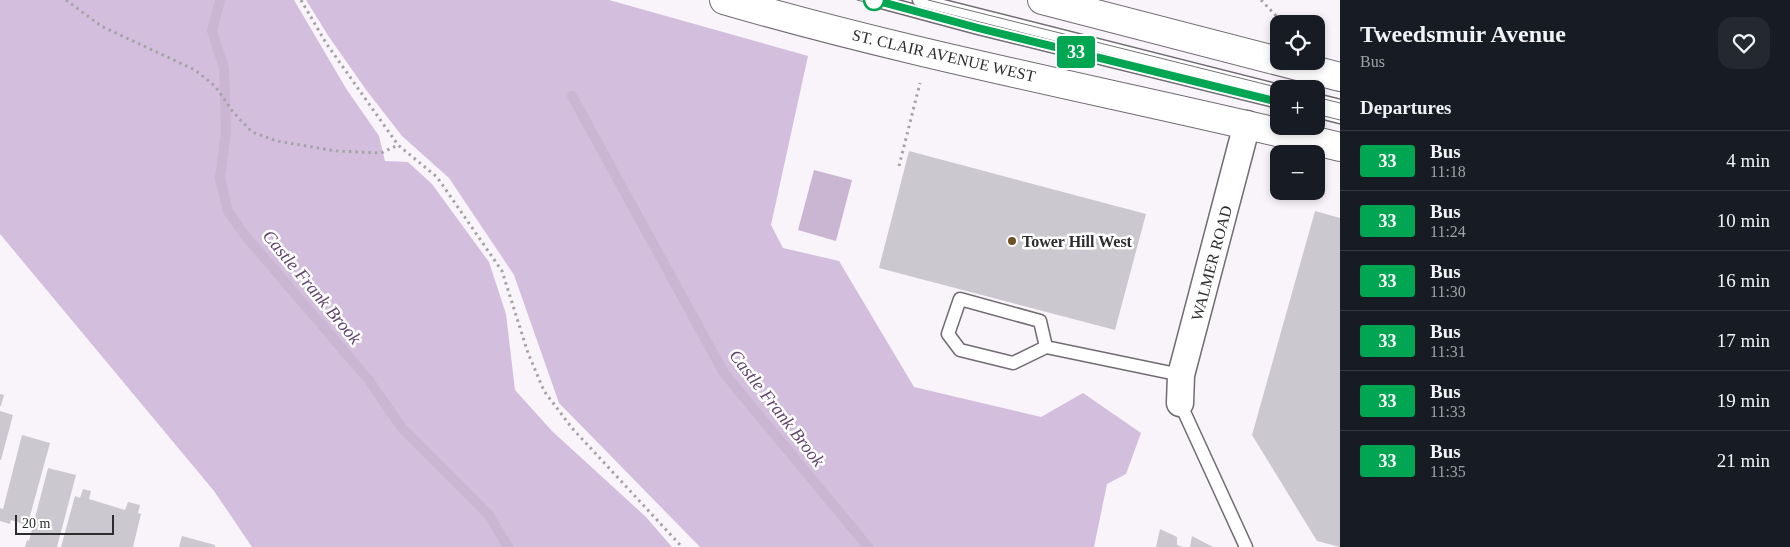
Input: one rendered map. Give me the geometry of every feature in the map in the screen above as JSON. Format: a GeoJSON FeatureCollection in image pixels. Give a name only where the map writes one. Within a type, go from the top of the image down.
{"type":"FeatureCollection","features":[{"type":"Feature","properties":{"kind":"main road","name":"ST. CLAIR AVENUE WEST"},"geometry":{"type":"LineString","coordinates":[[724,0],[775,15],[910,48],[1248,124],[1340,147]]}},
{"type":"Feature","properties":{"kind":"main road"},"geometry":{"type":"LineString","coordinates":[[1042,0],[1340,78]]}},
{"type":"Feature","properties":{"kind":"street","name":"WALMER ROAD"},"geometry":{"type":"LineString","coordinates":[[1180,403],[1181,375],[1248,124]]}},
{"type":"Feature","properties":{"kind":"lane"},"geometry":{"type":"LineString","coordinates":[[874,0],[978,28],[1270,100]]}},
{"type":"Feature","properties":{"kind":"lane"},"geometry":{"type":"LineString","coordinates":[[919,0],[1270,89]]}},
{"type":"Feature","properties":{"kind":"lane"},"geometry":{"type":"LineString","coordinates":[[1325,102],[1340,106]]}},
{"type":"Feature","properties":{"kind":"lane"},"geometry":{"type":"LineString","coordinates":[[1325,113],[1340,117]]}},
{"type":"Feature","properties":{"kind":"lane"},"geometry":{"type":"LineString","coordinates":[[1046,347],[1040,321],[960,299],[948,334],[960,350],[1014,363],[1046,347],[1181,375]]}},
{"type":"Feature","properties":{"kind":"lane"},"geometry":{"type":"LineString","coordinates":[[1180,403],[1246,547]]}},
{"type":"Feature","properties":{"kind":"path"},"geometry":{"type":"LineString","coordinates":[[66,0],[101,26],[195,70],[215,86],[232,112],[252,132],[277,141],[336,151],[381,153],[398,145]]}},
{"type":"Feature","properties":{"kind":"path"},"geometry":{"type":"LineString","coordinates":[[301,0],[326,43],[398,145],[436,177],[502,271],[528,353],[544,391],[572,428],[682,547]]}},
{"type":"Feature","properties":{"kind":"path"},"geometry":{"type":"LineString","coordinates":[[1261,0],[1275,15]]}},
{"type":"Feature","properties":{"kind":"path"},"geometry":{"type":"LineString","coordinates":[[899,166],[919,87]]}},
{"type":"Feature","properties":{"kind":"shaded area"},"geometry":{"type":"Polygon","coordinates":[[[0,0],[294,0],[347,90],[379,136],[385,161],[408,162],[432,184],[489,262],[506,314],[515,390],[552,431],[646,517],[672,547],[252,547],[214,491],[0,234],[0,0]]]}},
{"type":"Feature","properties":{"kind":"shaded area"},"geometry":{"type":"Polygon","coordinates":[[[306,0],[609,0],[808,56],[771,225],[783,248],[839,261],[914,387],[1041,417],[1083,393],[1141,433],[1126,474],[1107,484],[1094,547],[700,547],[559,403],[514,275],[449,178],[402,136],[367,91],[306,0]]]}},
{"type":"Feature","properties":{"kind":"shaded area"},"geometry":{"type":"Polygon","coordinates":[[[814,170],[852,180],[836,241],[798,230],[814,170]]]}},
{"type":"Feature","properties":{"kind":"building","name":"Tower Hill West"},"geometry":{"type":"Polygon","coordinates":[[[909,151],[1146,214],[1115,330],[879,268],[909,151]]]}},
{"type":"Feature","properties":{"kind":"building"},"geometry":{"type":"Polygon","coordinates":[[[1315,211],[1340,218],[1340,547],[1317,541],[1252,435],[1315,211]]]}},
{"type":"Feature","properties":{"kind":"building"},"geometry":{"type":"Polygon","coordinates":[[[0,394],[4,395],[1,406],[0,406],[0,394]]]}},
{"type":"Feature","properties":{"kind":"building"},"geometry":{"type":"Polygon","coordinates":[[[0,411],[13,415],[1,460],[0,460],[0,411]]]}},
{"type":"Feature","properties":{"kind":"building"},"geometry":{"type":"Polygon","coordinates":[[[22,435],[50,443],[29,526],[11,520],[10,524],[0,521],[0,508],[3,509],[22,435]]]}},
{"type":"Feature","properties":{"kind":"building"},"geometry":{"type":"Polygon","coordinates":[[[48,468],[76,475],[57,547],[25,547],[27,540],[29,541],[48,468]]]}},
{"type":"Feature","properties":{"kind":"building"},"geometry":{"type":"Polygon","coordinates":[[[83,489],[91,491],[89,499],[125,510],[128,502],[140,505],[138,513],[141,514],[133,547],[61,547],[75,496],[80,498],[83,489]]]}},
{"type":"Feature","properties":{"kind":"building"},"geometry":{"type":"Polygon","coordinates":[[[1160,529],[1177,537],[1177,545],[1183,547],[1156,547],[1160,529]]]}},
{"type":"Feature","properties":{"kind":"building"},"geometry":{"type":"Polygon","coordinates":[[[182,536],[215,545],[215,547],[179,547],[182,536]]]}},
{"type":"Feature","properties":{"kind":"building"},"geometry":{"type":"Polygon","coordinates":[[[1192,536],[1213,547],[1190,547],[1192,536]]]}},
{"type":"Feature","properties":{"kind":"waterway","name":"Castle Frank Brook"},"geometry":{"type":"LineString","coordinates":[[220,0],[212,31],[224,68],[226,131],[220,178],[228,211],[243,233],[368,379],[402,428],[489,515],[508,547]]}},
{"type":"Feature","properties":{"kind":"waterway","name":"Castle Frank Brook"},"geometry":{"type":"LineString","coordinates":[[572,96],[724,373],[868,547]]}},
{"type":"Feature","properties":{"kind":"tram line"},"geometry":{"type":"LineString","coordinates":[[857,0],[1270,103]]}},
{"type":"Feature","properties":{"kind":"tram line"},"geometry":{"type":"LineString","coordinates":[[928,0],[1270,86]]}},
{"type":"Feature","properties":{"kind":"tram line"},"geometry":{"type":"LineString","coordinates":[[1325,99],[1340,103]]}},
{"type":"Feature","properties":{"kind":"tram line"},"geometry":{"type":"LineString","coordinates":[[1325,116],[1340,120]]}},
{"type":"Feature","properties":{"kind":"bus line","name":"33"},"geometry":{"type":"LineString","coordinates":[[874,0],[978,28],[1270,100]]}},
{"type":"Feature","properties":{"kind":"place","name":"Tower Hill West"},"geometry":{"type":"Point","coordinates":[1012,241]}}]}
